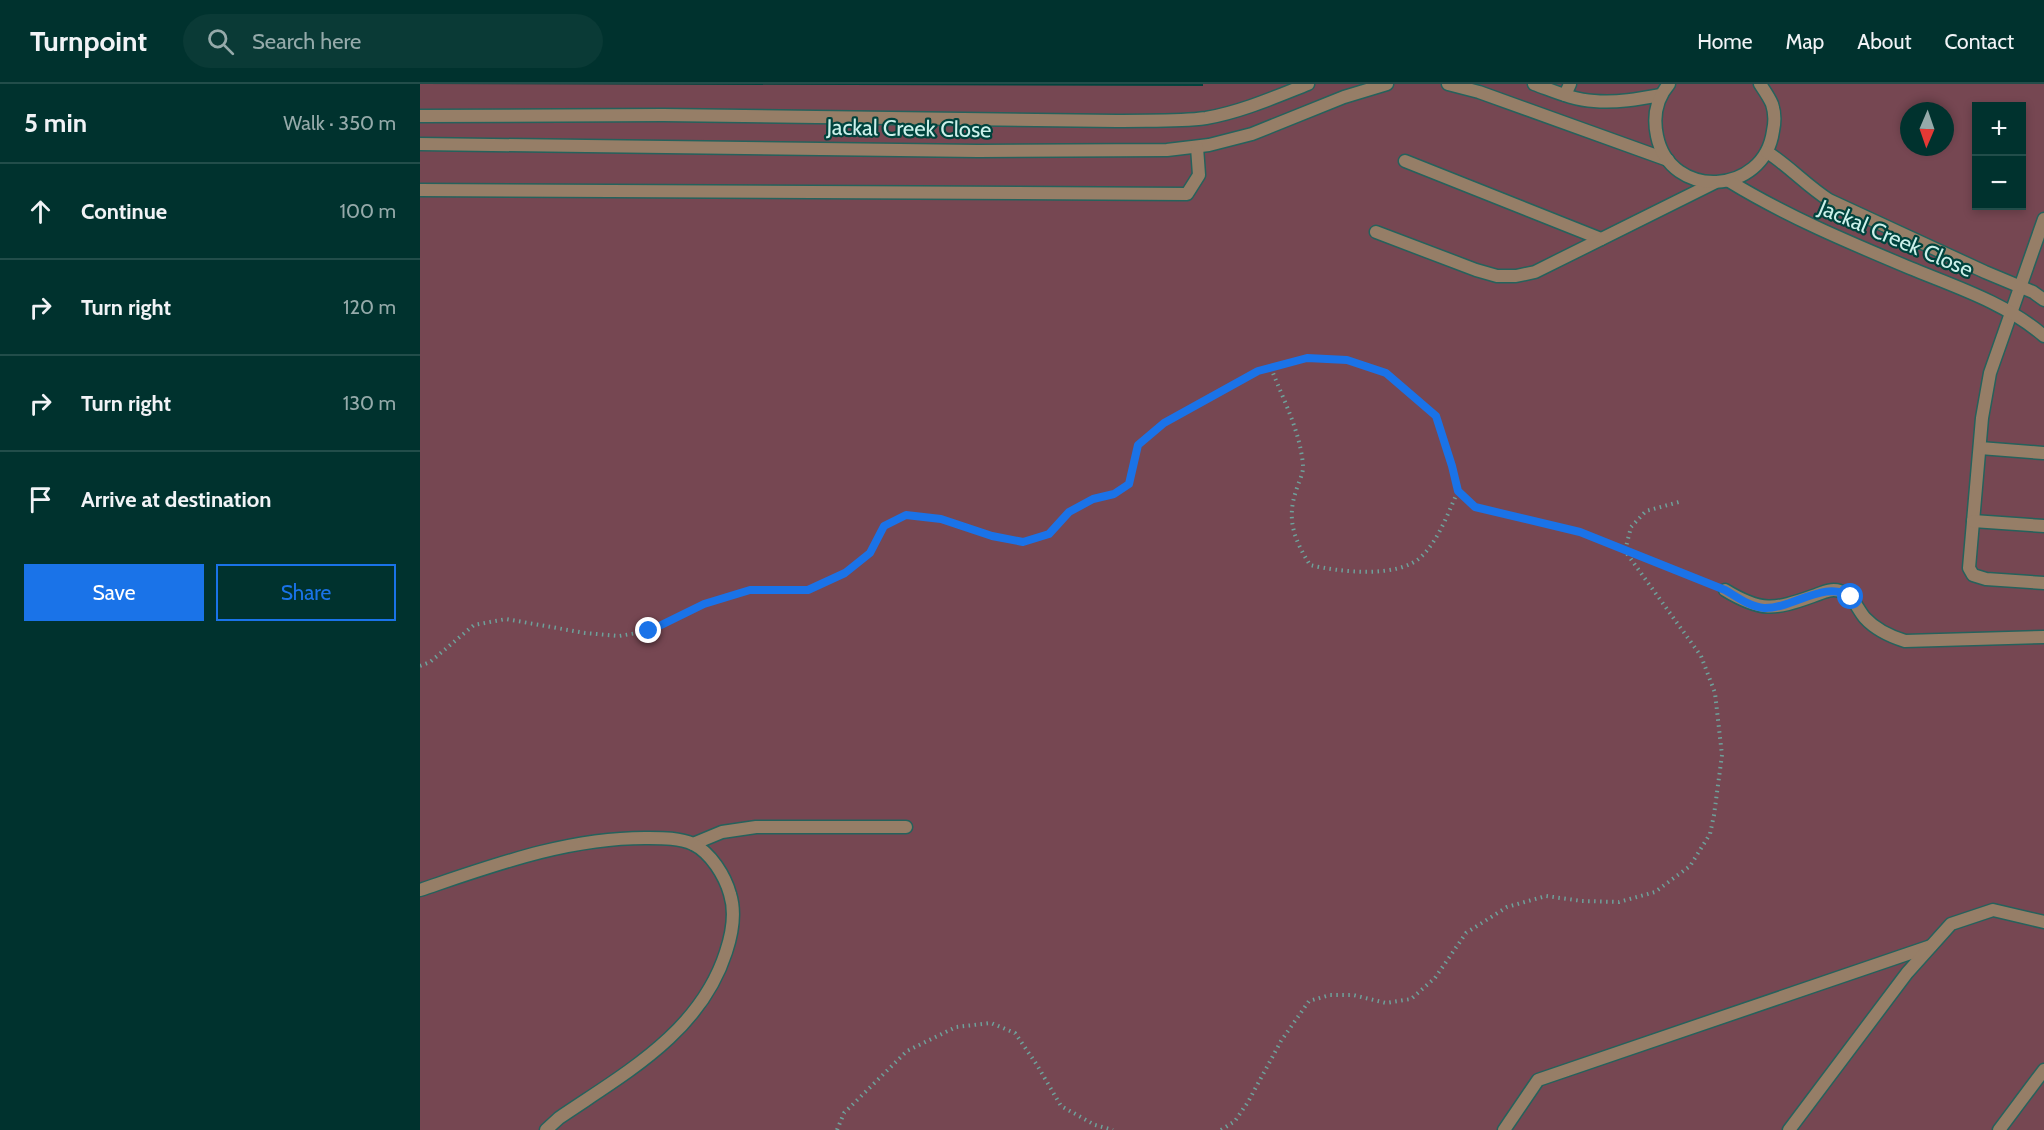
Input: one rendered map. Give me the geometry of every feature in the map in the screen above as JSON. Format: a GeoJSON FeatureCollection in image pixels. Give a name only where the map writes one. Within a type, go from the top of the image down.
{"type":"FeatureCollection","features":[{"type":"Feature","properties":{"kind":"street","name":"Jackal Creek Close"},"geometry":{"type":"LineString","coordinates":[[420,116],[663,115],[1117,121],[1179,119],[1204,118],[1228,113],[1308,84]]}},
{"type":"Feature","properties":{"kind":"street","name":"Jackal Creek Close"},"geometry":{"type":"LineString","coordinates":[[420,144],[978,151],[1167,150],[1197,147],[1252,134],[1344,97],[1387,84]]}},
{"type":"Feature","properties":{"kind":"street"},"geometry":{"type":"LineString","coordinates":[[1448,84],[1479,92],[1668,160]]}},
{"type":"Feature","properties":{"kind":"street"},"geometry":{"type":"LineString","coordinates":[[1534,84],[1568,89],[1594,101],[1617,102],[1661,95]]}},
{"type":"Feature","properties":{"kind":"street"},"geometry":{"type":"LineString","coordinates":[[1669,84],[1656,108],[1654,124],[1659,144],[1668,160],[1682,173],[1695,179],[1714,183]]}},
{"type":"Feature","properties":{"kind":"street"},"geometry":{"type":"LineString","coordinates":[[1376,232],[1497,276],[1516,276],[1535,272],[1714,183],[1729,181],[1756,166],[1767,152],[1775,119],[1772,103],[1760,84]]}},
{"type":"Feature","properties":{"kind":"street"},"geometry":{"type":"LineString","coordinates":[[420,190],[1187,194],[1199,176],[1197,147]]}},
{"type":"Feature","properties":{"kind":"street","name":"Jackal Creek Close"},"geometry":{"type":"LineString","coordinates":[[1767,152],[1784,163],[1813,190],[1829,200],[2033,292],[2044,300]]}},
{"type":"Feature","properties":{"kind":"street"},"geometry":{"type":"LineString","coordinates":[[1405,162],[1601,239]]}},
{"type":"Feature","properties":{"kind":"street","name":"Jackal Creek Close"},"geometry":{"type":"LineString","coordinates":[[1729,181],[1788,214],[1983,298],[2028,322],[2044,336]]}},
{"type":"Feature","properties":{"kind":"street"},"geometry":{"type":"LineString","coordinates":[[2044,219],[1990,372],[1982,418],[1969,568],[1973,575],[1986,579],[2044,583]]}},
{"type":"Feature","properties":{"kind":"street"},"geometry":{"type":"LineString","coordinates":[[1980,448],[2043,453]]}},
{"type":"Feature","properties":{"kind":"street"},"geometry":{"type":"LineString","coordinates":[[1974,521],[2044,526]]}},
{"type":"Feature","properties":{"kind":"street"},"geometry":{"type":"LineString","coordinates":[[1725,590],[1744,602],[1763,608],[1788,605],[1830,590],[1842,591],[1851,597],[1864,617],[1884,634],[1905,641],[2044,637]]}},
{"type":"Feature","properties":{"kind":"street"},"geometry":{"type":"LineString","coordinates":[[693,844],[722,832],[756,827],[906,827]]}},
{"type":"Feature","properties":{"kind":"street"},"geometry":{"type":"LineString","coordinates":[[420,890],[518,857],[577,845],[638,838],[668,839],[693,844],[708,857],[728,884],[732,899],[732,926],[721,966],[708,992],[689,1019],[673,1036],[624,1074],[559,1118],[546,1130]]}},
{"type":"Feature","properties":{"kind":"street"},"geometry":{"type":"LineString","coordinates":[[1789,1130],[1907,973],[1951,924],[1993,910],[2044,922]]}},
{"type":"Feature","properties":{"kind":"street"},"geometry":{"type":"LineString","coordinates":[[1504,1130],[1538,1080],[1931,946]]}},
{"type":"Feature","properties":{"kind":"street"},"geometry":{"type":"LineString","coordinates":[[1999,1130],[2044,1070]]}},
{"type":"Feature","properties":{"kind":"path"},"geometry":{"type":"LineString","coordinates":[[420,666],[430,662],[474,626],[485,623],[506,619],[585,633],[619,636],[649,631],[704,604],[750,590],[808,590],[845,573],[870,553],[884,526],[906,515],[941,519],[992,536],[1023,542],[1049,534],[1069,512],[1093,499],[1114,494],[1129,484],[1138,445],[1164,423],[1258,371],[1307,358],[1347,360],[1386,373],[1436,416],[1458,491],[1475,507],[1580,532],[1725,590]]}},
{"type":"Feature","properties":{"kind":"path"},"geometry":{"type":"LineString","coordinates":[[1271,368],[1298,440],[1304,468],[1294,497],[1291,519],[1297,545],[1310,566],[1333,571],[1373,571],[1406,567],[1421,557],[1435,539],[1458,491]]}},
{"type":"Feature","properties":{"kind":"path"},"geometry":{"type":"LineString","coordinates":[[1221,1130],[1235,1121],[1248,1102],[1281,1041],[1308,1001],[1330,995],[1353,994],[1386,1003],[1411,999],[1435,978],[1466,933],[1507,907],[1546,896],[1582,901],[1619,902],[1655,892],[1690,866],[1710,834],[1714,815],[1722,755],[1715,693],[1701,656],[1625,551],[1631,527],[1646,511],[1679,502]]}},
{"type":"Feature","properties":{"kind":"path"},"geometry":{"type":"LineString","coordinates":[[837,1130],[844,1113],[907,1052],[956,1027],[991,1023],[1015,1033],[1061,1106],[1095,1125],[1113,1130]]}},
{"type":"Feature","properties":{"kind":"shaded area"},"geometry":{"type":"Polygon","coordinates":[[[420,84],[1203,86],[1203,84],[2044,84],[2044,1130],[420,1130],[420,84]]]}},
{"type":"Feature","properties":{"kind":"route"},"geometry":{"type":"LineString","coordinates":[[649,631],[704,604],[750,590],[808,590],[845,573],[870,553],[884,526],[906,515],[941,519],[992,536],[1023,542],[1049,534],[1069,512],[1093,499],[1114,494],[1129,484],[1138,445],[1164,423],[1258,371],[1307,358],[1347,360],[1386,373],[1436,416],[1458,491],[1475,507],[1580,532],[1725,590],[1744,602],[1763,608],[1788,605],[1830,590],[1842,591],[1851,597]]}}]}
